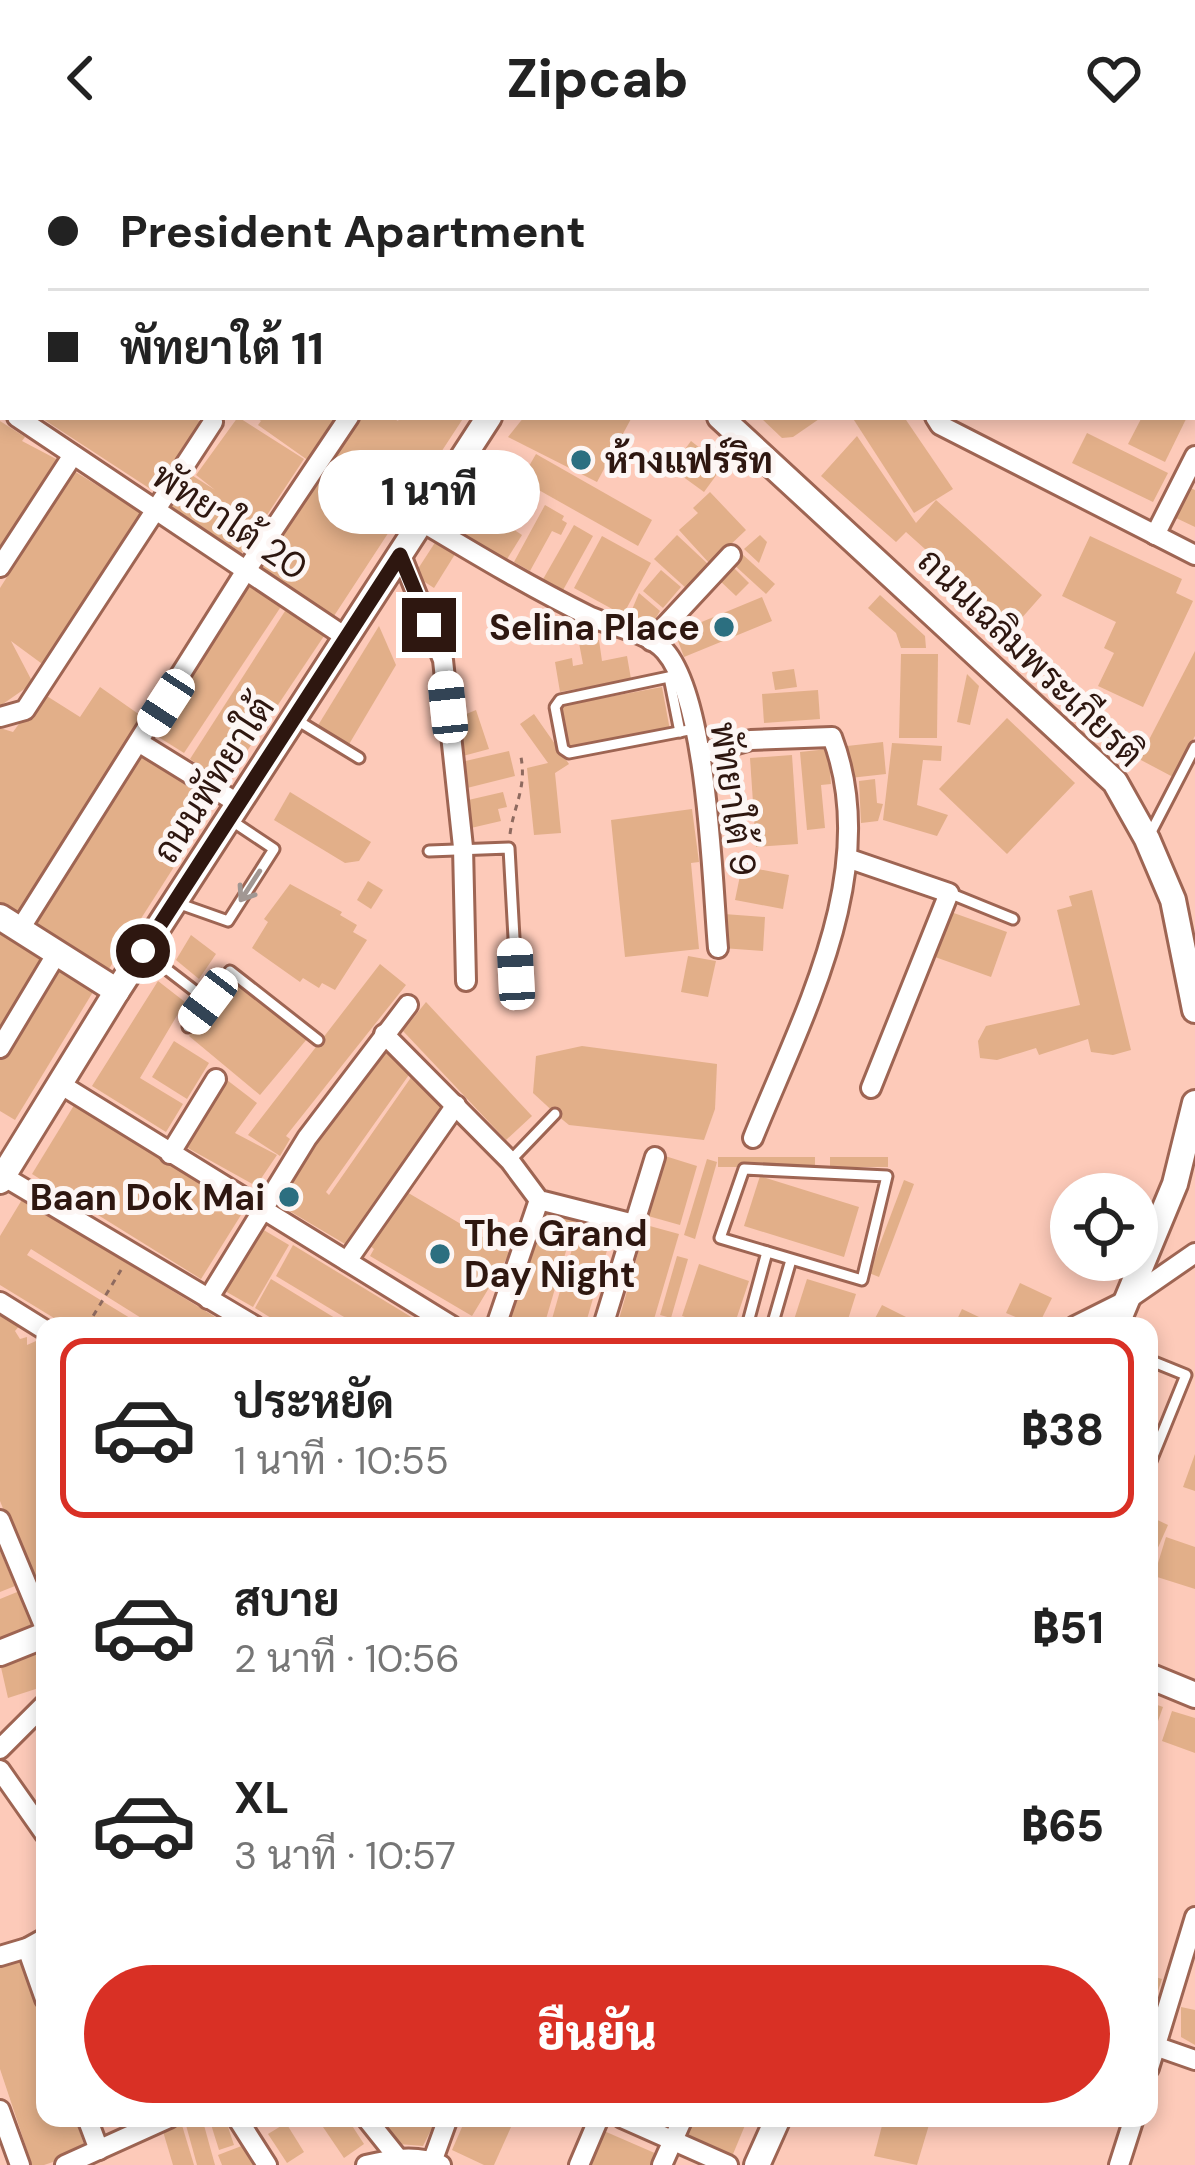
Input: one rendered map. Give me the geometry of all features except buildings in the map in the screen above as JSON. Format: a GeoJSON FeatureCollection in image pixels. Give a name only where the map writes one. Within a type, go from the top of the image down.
{"type":"FeatureCollection","features":[{"type":"Feature","properties":{"kind":"main road","name":"ถนนพัทยาใต้"},"geometry":{"type":"LineString","coordinates":[[2,1179],[117,991],[487,420]]}},
{"type":"Feature","properties":{"kind":"main road","name":"ถนนเฉลิมพระเกียรติ"},"geometry":{"type":"LineString","coordinates":[[723,420],[1115,782],[1148,839],[1173,900],[1195,1010]]}},
{"type":"Feature","properties":{"kind":"main road"},"geometry":{"type":"LineString","coordinates":[[10,923],[117,991]]}},
{"type":"Feature","properties":{"kind":"main road"},"geometry":{"type":"LineString","coordinates":[[1120,1317],[1175,1184],[1195,1103]]}},
{"type":"Feature","properties":{"kind":"main road"},"geometry":{"type":"LineString","coordinates":[[0,1653],[36,1636]]}},
{"type":"Feature","properties":{"kind":"main road"},"geometry":{"type":"LineString","coordinates":[[1158,1680],[1195,1695]]}},
{"type":"Feature","properties":{"kind":"main road"},"geometry":{"type":"LineString","coordinates":[[757,2165],[774,2127]]}},
{"type":"Feature","properties":{"kind":"street","name":"พัทยาใต้ 20"},"geometry":{"type":"LineString","coordinates":[[21,420],[347,638]]}},
{"type":"Feature","properties":{"kind":"street"},"geometry":{"type":"LineString","coordinates":[[0,717],[25,710],[214,420]]}},
{"type":"Feature","properties":{"kind":"street"},"geometry":{"type":"LineString","coordinates":[[10,923],[140,743],[245,572],[347,420]]}},
{"type":"Feature","properties":{"kind":"street"},"geometry":{"type":"LineString","coordinates":[[937,420],[1195,555]]}},
{"type":"Feature","properties":{"kind":"street"},"geometry":{"type":"LineString","coordinates":[[0,567],[73,454]]}},
{"type":"Feature","properties":{"kind":"street"},"geometry":{"type":"LineString","coordinates":[[1156,535],[1195,456]]}},
{"type":"Feature","properties":{"kind":"street"},"geometry":{"type":"LineString","coordinates":[[422,522],[536,589],[651,641],[731,555]]}},
{"type":"Feature","properties":{"kind":"street"},"geometry":{"type":"LineString","coordinates":[[400,555],[442,660],[463,847],[466,981]]}},
{"type":"Feature","properties":{"kind":"street","name":"พัทยาใต้ 9"},"geometry":{"type":"LineString","coordinates":[[651,641],[666,652],[687,731],[702,754],[718,948]]}},
{"type":"Feature","properties":{"kind":"street"},"geometry":{"type":"LineString","coordinates":[[702,754],[751,740],[832,737],[843,765],[847,857],[843,892],[815,981],[753,1138]]}},
{"type":"Feature","properties":{"kind":"street"},"geometry":{"type":"LineString","coordinates":[[140,743],[234,812]]}},
{"type":"Feature","properties":{"kind":"street"},"geometry":{"type":"LineString","coordinates":[[847,857],[950,893],[872,1088]]}},
{"type":"Feature","properties":{"kind":"street"},"geometry":{"type":"LineString","coordinates":[[0,1048],[57,953]]}},
{"type":"Feature","properties":{"kind":"street"},"geometry":{"type":"LineString","coordinates":[[208,1299],[307,1138],[408,1005]]}},
{"type":"Feature","properties":{"kind":"street"},"geometry":{"type":"LineString","coordinates":[[384,1034],[510,1161],[538,1200],[634,1224]]}},
{"type":"Feature","properties":{"kind":"street"},"geometry":{"type":"LineString","coordinates":[[170,1154],[216,1079]]}},
{"type":"Feature","properties":{"kind":"street"},"geometry":{"type":"LineString","coordinates":[[60,1084],[437,1317]]}},
{"type":"Feature","properties":{"kind":"street"},"geometry":{"type":"LineString","coordinates":[[347,1261],[456,1105]]}},
{"type":"Feature","properties":{"kind":"street"},"geometry":{"type":"LineString","coordinates":[[606,1317],[655,1156]]}},
{"type":"Feature","properties":{"kind":"street"},"geometry":{"type":"LineString","coordinates":[[2,1179],[239,1317]]}},
{"type":"Feature","properties":{"kind":"street"},"geometry":{"type":"LineString","coordinates":[[498,1317],[516,1243],[538,1200]]}},
{"type":"Feature","properties":{"kind":"street"},"geometry":{"type":"LineString","coordinates":[[1093,1317],[1127,1300],[1195,1253]]}},
{"type":"Feature","properties":{"kind":"street"},"geometry":{"type":"LineString","coordinates":[[0,1302],[36,1324]]}},
{"type":"Feature","properties":{"kind":"street"},"geometry":{"type":"LineString","coordinates":[[0,1520],[36,1610]]}},
{"type":"Feature","properties":{"kind":"street"},"geometry":{"type":"LineString","coordinates":[[0,1749],[36,1713]]}},
{"type":"Feature","properties":{"kind":"street"},"geometry":{"type":"LineString","coordinates":[[0,1770],[36,1821]]}},
{"type":"Feature","properties":{"kind":"street"},"geometry":{"type":"LineString","coordinates":[[1158,2039],[1195,1917]]}},
{"type":"Feature","properties":{"kind":"street"},"geometry":{"type":"LineString","coordinates":[[0,1956],[36,1943]]}},
{"type":"Feature","properties":{"kind":"street"},"geometry":{"type":"LineString","coordinates":[[27,1948],[36,1974]]}},
{"type":"Feature","properties":{"kind":"street"},"geometry":{"type":"LineString","coordinates":[[1158,2047],[1195,2060]]}},
{"type":"Feature","properties":{"kind":"street"},"geometry":{"type":"LineString","coordinates":[[0,2110],[20,2165]]}},
{"type":"Feature","properties":{"kind":"street"},"geometry":{"type":"LineString","coordinates":[[90,2127],[99,2150]]}},
{"type":"Feature","properties":{"kind":"street"},"geometry":{"type":"LineString","coordinates":[[65,2165],[149,2127]]}},
{"type":"Feature","properties":{"kind":"street"},"geometry":{"type":"LineString","coordinates":[[243,2127],[267,2165]]}},
{"type":"Feature","properties":{"kind":"street"},"geometry":{"type":"LineString","coordinates":[[373,2127],[398,2158]]}},
{"type":"Feature","properties":{"kind":"street"},"geometry":{"type":"LineString","coordinates":[[366,2165],[398,2158],[434,2163],[445,2127]]}},
{"type":"Feature","properties":{"kind":"street"},"geometry":{"type":"LineString","coordinates":[[579,2165],[595,2127]]}},
{"type":"Feature","properties":{"kind":"street"},"geometry":{"type":"LineString","coordinates":[[643,2127],[728,2165]]}},
{"type":"Feature","properties":{"kind":"street"},"geometry":{"type":"LineString","coordinates":[[662,2165],[678,2127]]}},
{"type":"Feature","properties":{"kind":"street"},"geometry":{"type":"LineString","coordinates":[[1120,2165],[1131,2127]]}},
{"type":"Feature","properties":{"kind":"lane"},"geometry":{"type":"LineString","coordinates":[[673,676],[560,700],[555,706],[563,749],[569,753],[687,731]]}},
{"type":"Feature","properties":{"kind":"lane"},"geometry":{"type":"LineString","coordinates":[[295,719],[359,758]]}},
{"type":"Feature","properties":{"kind":"lane"},"geometry":{"type":"LineString","coordinates":[[1148,839],[1195,747]]}},
{"type":"Feature","properties":{"kind":"lane"},"geometry":{"type":"LineString","coordinates":[[175,902],[228,921],[274,849],[234,812]]}},
{"type":"Feature","properties":{"kind":"lane"},"geometry":{"type":"LineString","coordinates":[[429,851],[509,848],[516,974]]}},
{"type":"Feature","properties":{"kind":"lane"},"geometry":{"type":"LineString","coordinates":[[950,893],[1013,919]]}},
{"type":"Feature","properties":{"kind":"lane"},"geometry":{"type":"LineString","coordinates":[[143,951],[208,1001]]}},
{"type":"Feature","properties":{"kind":"lane"},"geometry":{"type":"LineString","coordinates":[[188,1027],[230,971],[318,1040]]}},
{"type":"Feature","properties":{"kind":"lane"},"geometry":{"type":"LineString","coordinates":[[510,1161],[555,1114]]}},
{"type":"Feature","properties":{"kind":"lane"},"geometry":{"type":"LineString","coordinates":[[744,1169],[887,1176],[862,1280],[766,1252],[720,1238],[744,1169]]}},
{"type":"Feature","properties":{"kind":"lane"},"geometry":{"type":"LineString","coordinates":[[749,1317],[766,1252]]}},
{"type":"Feature","properties":{"kind":"lane"},"geometry":{"type":"LineString","coordinates":[[775,1317],[791,1259]]}},
{"type":"Feature","properties":{"kind":"lane"},"geometry":{"type":"LineString","coordinates":[[1158,1364],[1186,1376],[1158,1444]]}},
{"type":"Feature","properties":{"kind":"path"},"geometry":{"type":"LineString","coordinates":[[509,848],[512,821],[520,809],[520,752]]}},
{"type":"Feature","properties":{"kind":"path"},"geometry":{"type":"LineString","coordinates":[[92,1317],[131,1253]]}},
{"type":"Feature","properties":{"kind":"place","name":"ห้างแฟร์ริท"},"geometry":{"type":"Point","coordinates":[581,460]}},
{"type":"Feature","properties":{"kind":"place","name":"Selina Place"},"geometry":{"type":"Point","coordinates":[724,627]}},
{"type":"Feature","properties":{"kind":"place","name":"Baan Dok Mai"},"geometry":{"type":"Point","coordinates":[289,1197]}},
{"type":"Feature","properties":{"kind":"place","name":"The Grand Day Night"},"geometry":{"type":"Point","coordinates":[440,1254]}},
{"type":"Feature","properties":{"kind":"route"},"geometry":{"type":"LineString","coordinates":[[143,951],[400,555],[429,625]]}}]}
